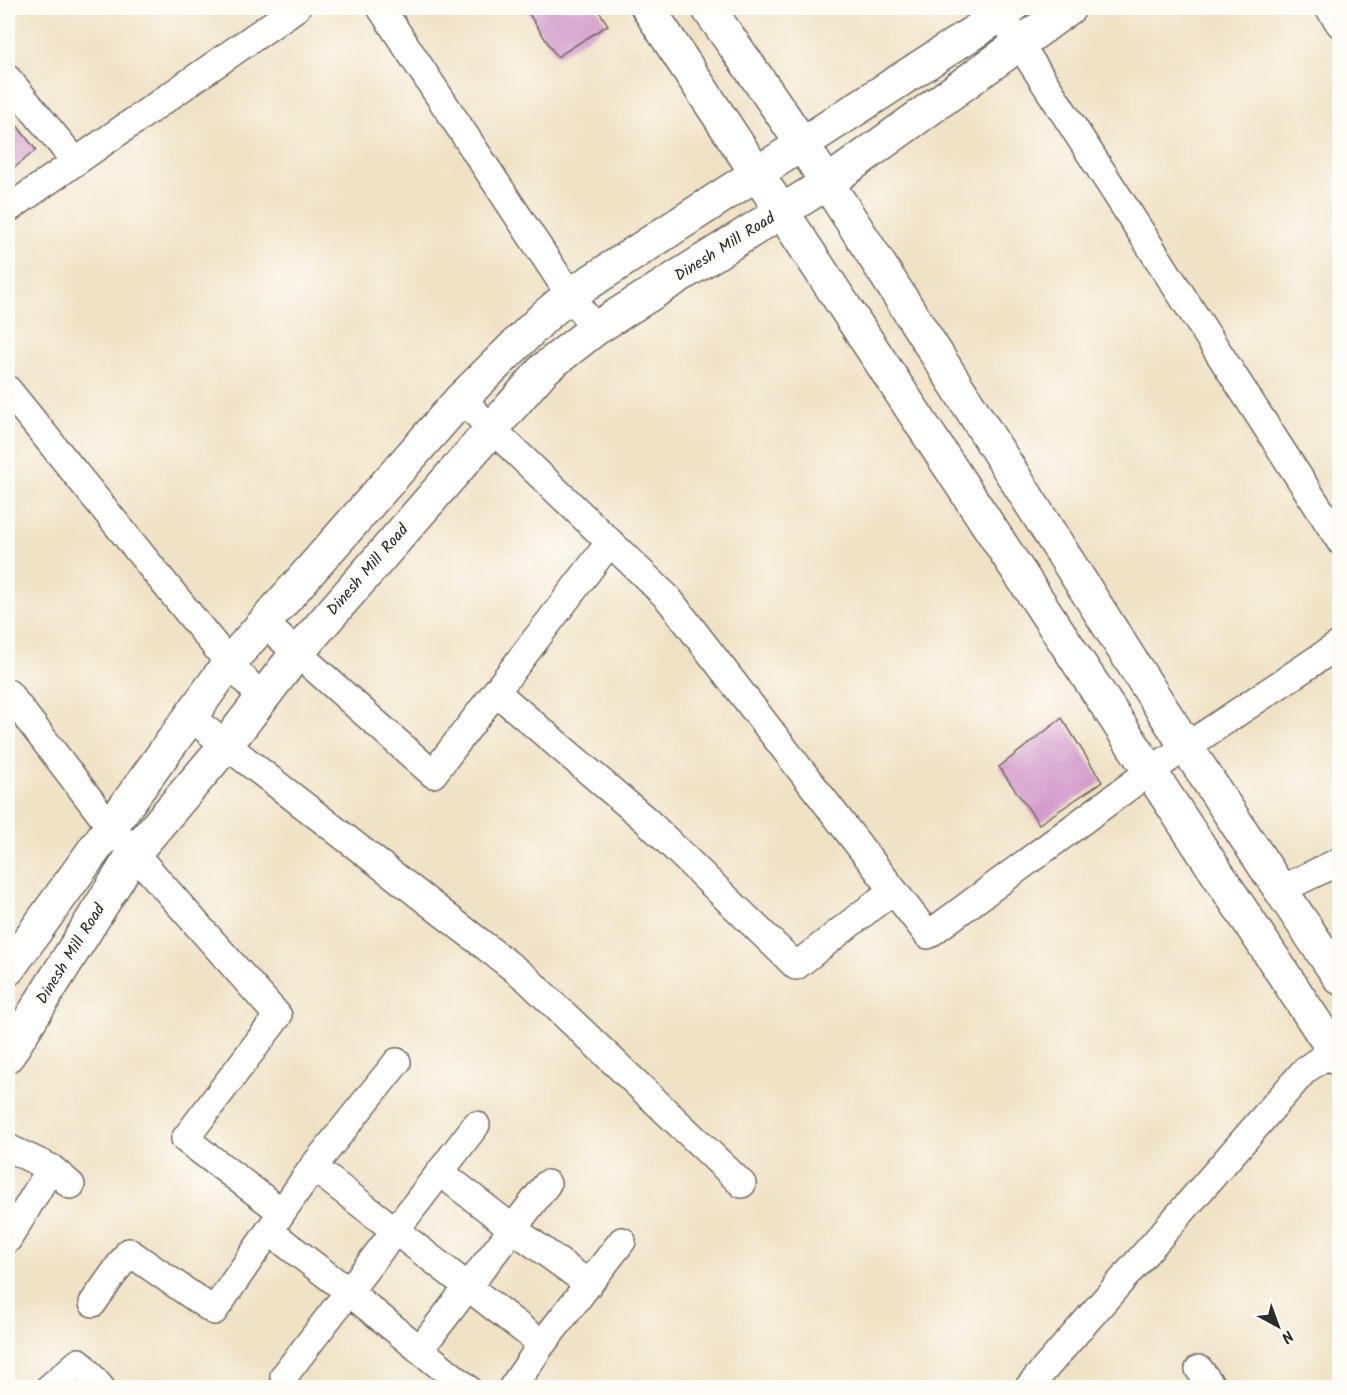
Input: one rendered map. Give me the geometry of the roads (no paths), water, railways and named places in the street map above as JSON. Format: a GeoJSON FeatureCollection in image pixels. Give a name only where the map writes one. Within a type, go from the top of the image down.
{"type":"FeatureCollection","features":[{"type":"Feature","properties":{"kind":"street"},"geometry":{"type":"LineString","coordinates":[[8,209],[296,8]]}},
{"type":"Feature","properties":{"kind":"street"},"geometry":{"type":"LineString","coordinates":[[381,8],[570,296],[595,329]]}},
{"type":"Feature","properties":{"kind":"street"},"geometry":{"type":"LineString","coordinates":[[648,8],[1337,1052],[1305,1070],[1028,1388]]}},
{"type":"Feature","properties":{"kind":"street"},"geometry":{"type":"LineString","coordinates":[[708,8],[827,183],[1186,746],[1340,978]]}},
{"type":"Feature","properties":{"kind":"street","name":"Dinesh Mill Road"},"geometry":{"type":"LineString","coordinates":[[8,1055],[134,853],[226,745],[297,653],[544,369],[595,329],[827,183],[1068,8]]}},
{"type":"Feature","properties":{"kind":"street"},"geometry":{"type":"LineString","coordinates":[[1329,8],[1340,24]]}},
{"type":"Feature","properties":{"kind":"street"},"geometry":{"type":"LineString","coordinates":[[8,969],[229,663],[460,399],[545,316],[570,296],[802,145],[1003,10],[1019,42],[1340,541]]}},
{"type":"Feature","properties":{"kind":"street"},"geometry":{"type":"LineString","coordinates":[[8,79],[75,161]]}},
{"type":"Feature","properties":{"kind":"street"},"geometry":{"type":"LineString","coordinates":[[8,390],[229,663],[262,698]]}},
{"type":"Feature","properties":{"kind":"street"},"geometry":{"type":"LineString","coordinates":[[460,399],[668,598],[928,935],[1150,771],[1340,644]]}},
{"type":"Feature","properties":{"kind":"street"},"geometry":{"type":"LineString","coordinates":[[265,624],[433,774],[610,542]]}},
{"type":"Feature","properties":{"kind":"street"},"geometry":{"type":"LineString","coordinates":[[495,692],[647,821],[796,966],[893,890]]}},
{"type":"Feature","properties":{"kind":"street"},"geometry":{"type":"LineString","coordinates":[[8,693],[110,826],[278,1016],[184,1140],[349,1292],[467,1388]]}},
{"type":"Feature","properties":{"kind":"street"},"geometry":{"type":"LineString","coordinates":[[190,717],[526,978],[742,1184]]}},
{"type":"Feature","properties":{"kind":"street"},"geometry":{"type":"LineString","coordinates":[[1280,890],[1340,861]]}},
{"type":"Feature","properties":{"kind":"street"},"geometry":{"type":"LineString","coordinates":[[93,1303],[129,1252],[214,1311],[313,1167],[397,1062]]}},
{"type":"Feature","properties":{"kind":"street"},"geometry":{"type":"LineString","coordinates":[[284,1377],[476,1125]]}},
{"type":"Feature","properties":{"kind":"street"},"geometry":{"type":"LineString","coordinates":[[8,1148],[61,1177],[8,1239]]}},
{"type":"Feature","properties":{"kind":"street"},"geometry":{"type":"LineString","coordinates":[[313,1167],[542,1344]]}},
{"type":"Feature","properties":{"kind":"street"},"geometry":{"type":"LineString","coordinates":[[440,1172],[589,1284]]}},
{"type":"Feature","properties":{"kind":"street"},"geometry":{"type":"LineString","coordinates":[[420,1349],[547,1184]]}},
{"type":"Feature","properties":{"kind":"street"},"geometry":{"type":"LineString","coordinates":[[512,1388],[542,1344],[622,1241]]}},
{"type":"Feature","properties":{"kind":"street"},"geometry":{"type":"LineString","coordinates":[[49,1388],[79,1362],[101,1388]]}}]}
